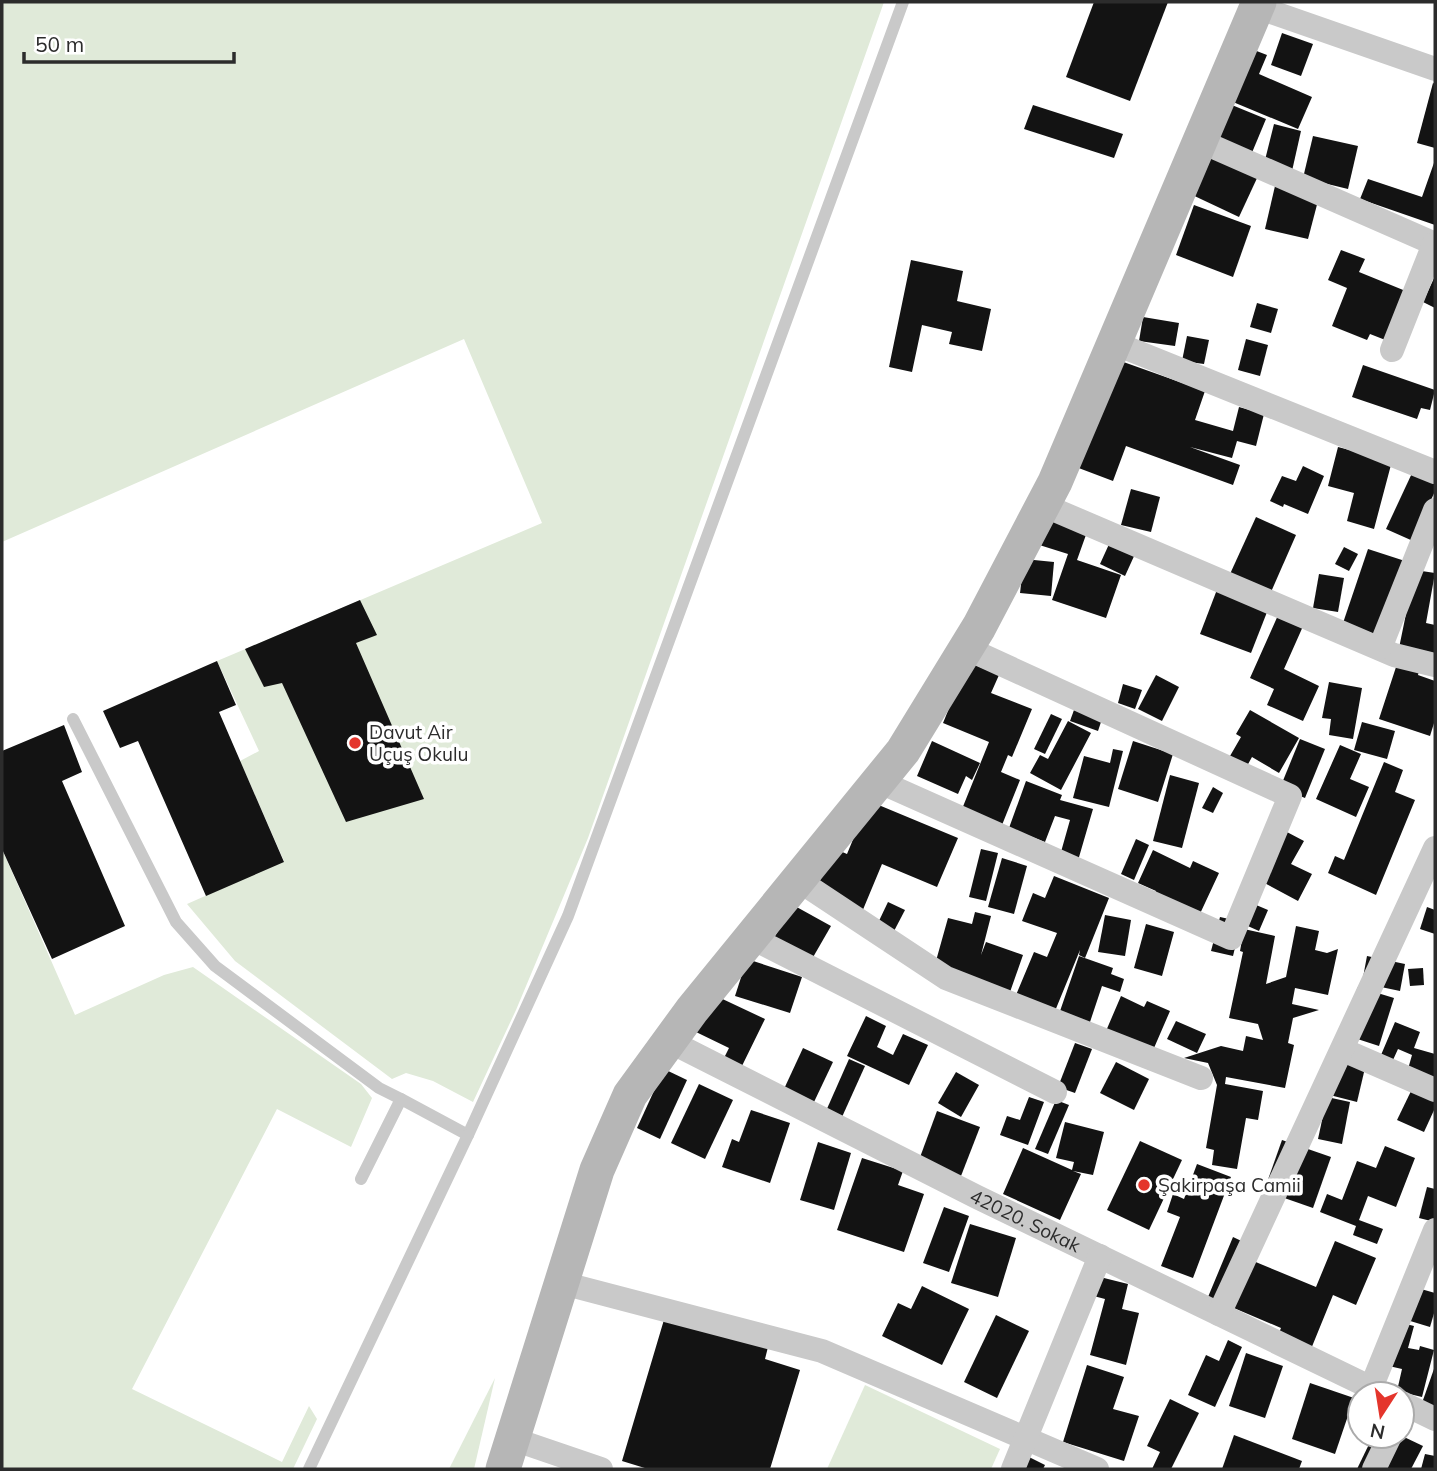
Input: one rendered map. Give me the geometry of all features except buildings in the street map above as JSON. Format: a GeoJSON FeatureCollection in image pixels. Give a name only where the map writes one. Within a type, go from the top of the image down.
{"type":"FeatureCollection","features":[{"type":"Feature","properties":{"kind":"main road"},"geometry":{"type":"LineString","coordinates":[[508,1454],[597,1170],[630,1095],[669,1041],[903,751],[967,648],[1055,482],[1258,4]]}},
{"type":"Feature","properties":{"kind":"street"},"geometry":{"type":"LineString","coordinates":[[1258,4],[1435,69]]}},
{"type":"Feature","properties":{"kind":"street"},"geometry":{"type":"LineString","coordinates":[[1200,141],[1434,244],[1392,350]]}},
{"type":"Feature","properties":{"kind":"street"},"geometry":{"type":"LineString","coordinates":[[1114,343],[1435,472]]}},
{"type":"Feature","properties":{"kind":"street"},"geometry":{"type":"LineString","coordinates":[[1043,505],[1394,655],[1435,666]]}},
{"type":"Feature","properties":{"kind":"street"},"geometry":{"type":"LineString","coordinates":[[1380,648],[1435,510]]}},
{"type":"Feature","properties":{"kind":"street"},"geometry":{"type":"LineString","coordinates":[[878,781],[1231,939],[1290,796],[967,648]]}},
{"type":"Feature","properties":{"kind":"street"},"geometry":{"type":"LineString","coordinates":[[1219,1314],[1433,861]]}},
{"type":"Feature","properties":{"kind":"street"},"geometry":{"type":"LineString","coordinates":[[798,880],[946,978],[1201,1078]]}},
{"type":"Feature","properties":{"kind":"street"},"geometry":{"type":"LineString","coordinates":[[752,938],[1055,1093]]}},
{"type":"Feature","properties":{"kind":"street","name":"42020. Sokak"},"geometry":{"type":"LineString","coordinates":[[669,1041],[977,1197],[1353,1380]]}},
{"type":"Feature","properties":{"kind":"street"},"geometry":{"type":"LineString","coordinates":[[1343,1049],[1435,1090]]}},
{"type":"Feature","properties":{"kind":"street"},"geometry":{"type":"LineString","coordinates":[[1398,1380],[1434,1237]]}},
{"type":"Feature","properties":{"kind":"street"},"geometry":{"type":"LineString","coordinates":[[1013,1469],[1100,1256]]}},
{"type":"Feature","properties":{"kind":"street"},"geometry":{"type":"LineString","coordinates":[[562,1283],[822,1351],[1097,1469]]}},
{"type":"Feature","properties":{"kind":"street","name":"42020. Sokak"},"geometry":{"type":"LineString","coordinates":[[1416,1410],[1435,1419]]}},
{"type":"Feature","properties":{"kind":"street"},"geometry":{"type":"LineString","coordinates":[[1374,1469],[1383,1450]]}},
{"type":"Feature","properties":{"kind":"street"},"geometry":{"type":"LineString","coordinates":[[508,1454],[601,1469]]}},
{"type":"Feature","properties":{"kind":"lane"},"geometry":{"type":"LineString","coordinates":[[309,1469],[468,1135],[568,916],[903,2]]}},
{"type":"Feature","properties":{"kind":"lane"},"geometry":{"type":"LineString","coordinates":[[73,719],[176,922],[215,966],[379,1088],[468,1135]]}},
{"type":"Feature","properties":{"kind":"lane"},"geometry":{"type":"LineString","coordinates":[[361,1179],[401,1099]]}},
{"type":"Feature","properties":{"kind":"green space"},"geometry":{"type":"Polygon","coordinates":[[[2,2],[884,2],[588,838],[516,1010],[473,1102],[433,1081],[406,1073],[392,1079],[235,961],[187,904],[284,861],[240,761],[259,751],[217,661],[542,523],[464,339],[2,542],[2,2]]]}},
{"type":"Feature","properties":{"kind":"green space"},"geometry":{"type":"Polygon","coordinates":[[[2,849],[75,1015],[164,975],[193,967],[361,1084],[372,1098],[351,1147],[277,1109],[132,1389],[282,1462],[309,1406],[317,1419],[293,1469],[2,1469],[2,849]]]}},
{"type":"Feature","properties":{"kind":"green space"},"geometry":{"type":"Polygon","coordinates":[[[495,1378],[474,1469],[449,1469],[495,1378]]]}},
{"type":"Feature","properties":{"kind":"green space"},"geometry":{"type":"Polygon","coordinates":[[[865,1385],[1000,1449],[991,1469],[827,1469],[865,1385]]]}},
{"type":"Feature","properties":{"kind":"place","name":"Davut Air Uçuş Okulu"},"geometry":{"type":"Point","coordinates":[355,743]}},
{"type":"Feature","properties":{"kind":"place","name":"Şakirpaşa Camii"},"geometry":{"type":"Point","coordinates":[1144,1185]}}]}
